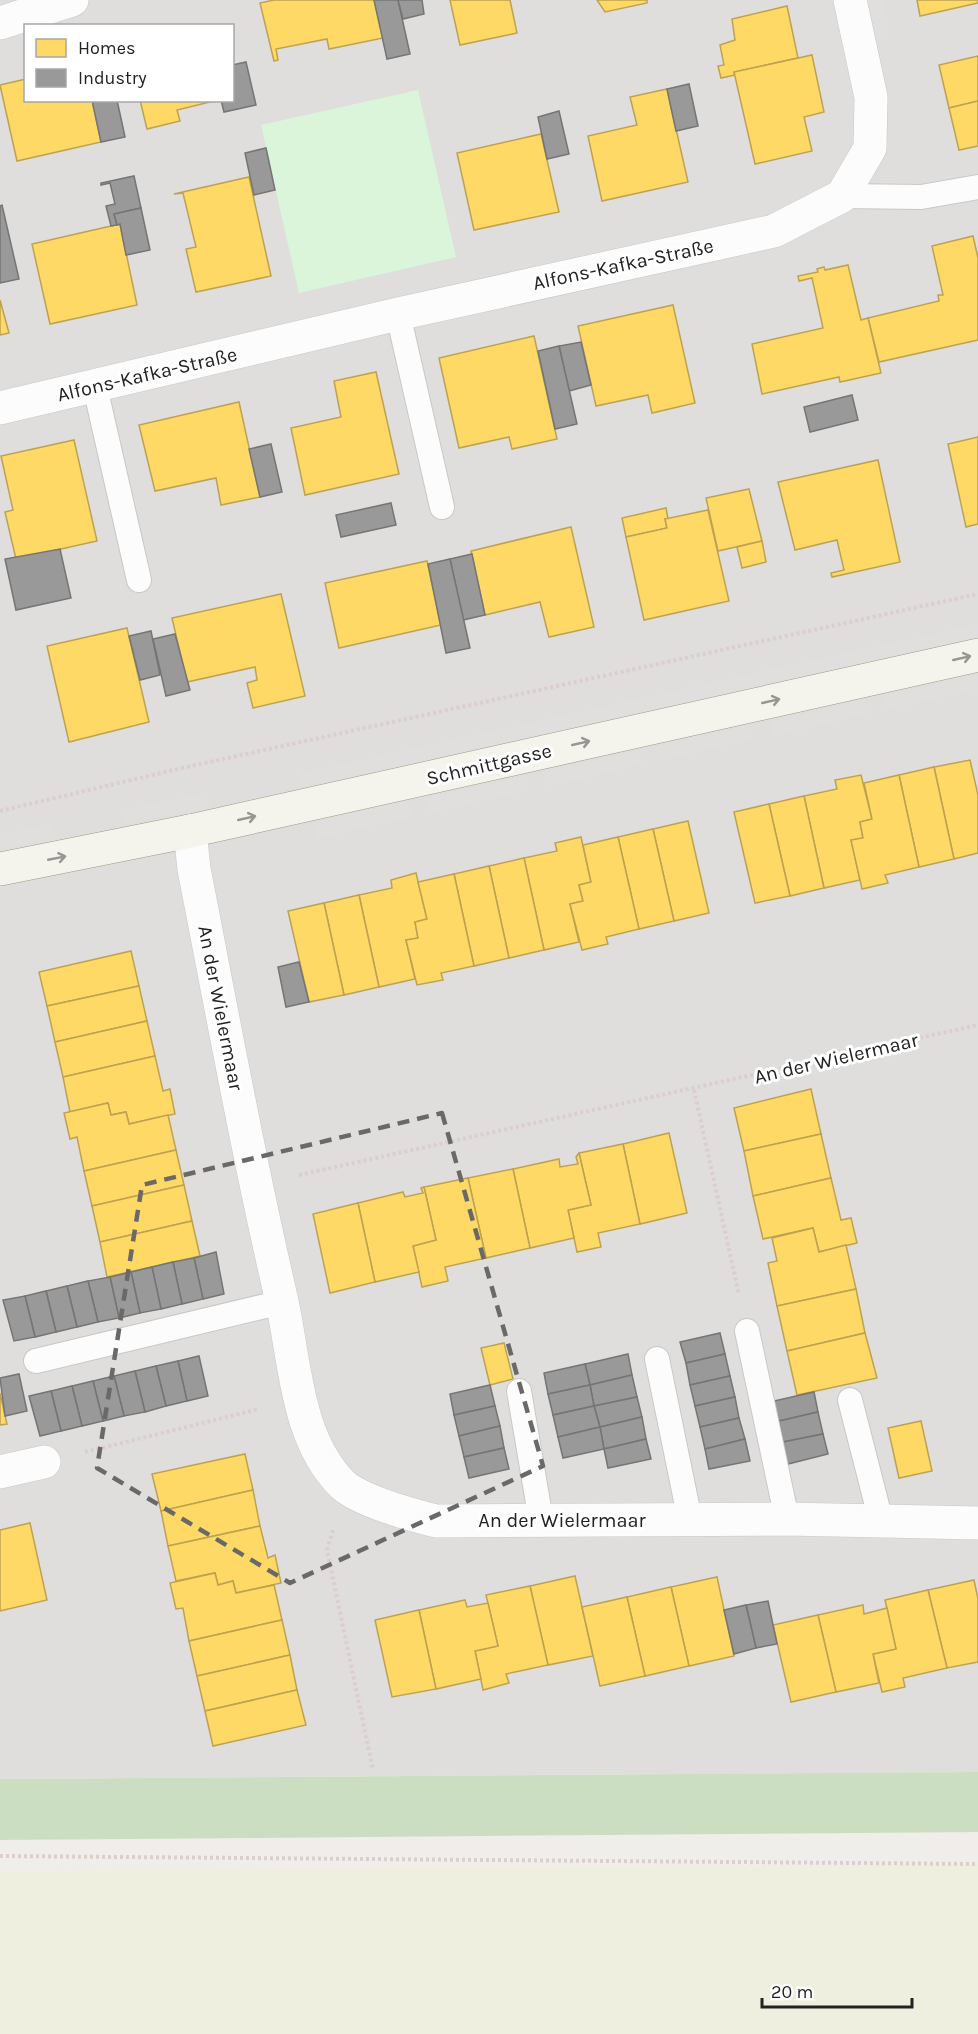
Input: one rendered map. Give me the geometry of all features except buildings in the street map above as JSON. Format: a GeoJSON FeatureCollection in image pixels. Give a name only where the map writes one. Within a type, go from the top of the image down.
{"type":"FeatureCollection","features":[{"type":"Feature","properties":{"kind":"main road","name":"Schmittgasse"},"geometry":{"type":"LineString","coordinates":[[0,869],[190,831],[978,655]]}},
{"type":"Feature","properties":{"kind":"street"},"geometry":{"type":"LineString","coordinates":[[0,22],[72,0]]}},
{"type":"Feature","properties":{"kind":"street"},"geometry":{"type":"LineString","coordinates":[[842,196],[870,148],[871,97],[850,0]]}},
{"type":"Feature","properties":{"kind":"street","name":"Alfons-Kafka-Straße"},"geometry":{"type":"LineString","coordinates":[[0,408],[398,314],[774,231],[842,196]]}},
{"type":"Feature","properties":{"kind":"street","name":"An der Wielermaar"},"geometry":{"type":"LineString","coordinates":[[190,831],[194,869],[255,1185],[282,1302],[301,1399],[317,1449],[344,1486],[390,1509],[436,1521],[787,1519],[978,1524]]}},
{"type":"Feature","properties":{"kind":"street"},"geometry":{"type":"LineString","coordinates":[[0,1472],[44,1462]]}},
{"type":"Feature","properties":{"kind":"lane","name":"Alfons-Kafka-Straße"},"geometry":{"type":"LineString","coordinates":[[842,196],[921,197],[978,187]]}},
{"type":"Feature","properties":{"kind":"lane"},"geometry":{"type":"LineString","coordinates":[[398,314],[442,507]]}},
{"type":"Feature","properties":{"kind":"lane"},"geometry":{"type":"LineString","coordinates":[[95,387],[139,580]]}},
{"type":"Feature","properties":{"kind":"lane"},"geometry":{"type":"LineString","coordinates":[[36,1361],[282,1302]]}},
{"type":"Feature","properties":{"kind":"lane"},"geometry":{"type":"LineString","coordinates":[[747,1330],[787,1519]]}},
{"type":"Feature","properties":{"kind":"lane"},"geometry":{"type":"LineString","coordinates":[[657,1359],[690,1520]]}},
{"type":"Feature","properties":{"kind":"lane"},"geometry":{"type":"LineString","coordinates":[[519,1391],[541,1520]]}},
{"type":"Feature","properties":{"kind":"lane"},"geometry":{"type":"LineString","coordinates":[[850,1400],[881,1521]]}},
{"type":"Feature","properties":{"kind":"path"},"geometry":{"type":"LineString","coordinates":[[0,811],[182,768],[978,594]]}},
{"type":"Feature","properties":{"kind":"path","name":"An der Wielermaar"},"geometry":{"type":"LineString","coordinates":[[255,1185],[694,1090],[978,1025]]}},
{"type":"Feature","properties":{"kind":"path"},"geometry":{"type":"LineString","coordinates":[[694,1090],[747,1330]]}},
{"type":"Feature","properties":{"kind":"path"},"geometry":{"type":"LineString","coordinates":[[44,1462],[301,1399]]}},
{"type":"Feature","properties":{"kind":"path"},"geometry":{"type":"LineString","coordinates":[[344,1486],[327,1550],[373,1770]]}},
{"type":"Feature","properties":{"kind":"path"},"geometry":{"type":"LineString","coordinates":[[0,1856],[129,1855],[978,1864]]}},
{"type":"Feature","properties":{"kind":"highlighted area"},"geometry":{"type":"Polygon","coordinates":[[[442,1113],[543,1466],[290,1583],[97,1468],[142,1185],[442,1113]]]}},
{"type":"Feature","properties":{"kind":"shaded area"},"geometry":{"type":"Polygon","coordinates":[[[0,0],[978,0],[978,1772],[0,1779],[0,0]]]}},
{"type":"Feature","properties":{"kind":"shaded area"},"geometry":{"type":"Polygon","coordinates":[[[867,0],[882,0],[888,26],[878,44],[867,0]]]}},
{"type":"Feature","properties":{"kind":"shaded area"},"geometry":{"type":"Polygon","coordinates":[[[978,624],[978,640],[300,790],[297,774],[978,624]]]}},
{"type":"Feature","properties":{"kind":"shaded area"},"geometry":{"type":"Polygon","coordinates":[[[978,674],[978,689],[886,710],[883,696],[978,674]]]}},
{"type":"Feature","properties":{"kind":"shaded area"},"geometry":{"type":"Polygon","coordinates":[[[864,700],[867,714],[772,736],[769,722],[864,700]]]}},
{"type":"Feature","properties":{"kind":"shaded area"},"geometry":{"type":"Polygon","coordinates":[[[749,725],[753,739],[660,761],[656,747],[749,725]]]}},
{"type":"Feature","properties":{"kind":"shaded area"},"geometry":{"type":"Polygon","coordinates":[[[638,750],[642,764],[546,787],[543,772],[638,750]]]}},
{"type":"Feature","properties":{"kind":"shaded area"},"geometry":{"type":"Polygon","coordinates":[[[525,776],[528,790],[429,813],[426,798],[525,776]]]}},
{"type":"Feature","properties":{"kind":"shaded area"},"geometry":{"type":"Polygon","coordinates":[[[207,793],[210,807],[123,824],[121,810],[207,793]]]}},
{"type":"Feature","properties":{"kind":"shaded area"},"geometry":{"type":"Polygon","coordinates":[[[408,800],[411,817],[316,839],[313,822],[408,800]]]}},
{"type":"Feature","properties":{"kind":"shaded area"},"geometry":{"type":"Polygon","coordinates":[[[52,823],[55,837],[0,850],[0,835],[52,823]]]}},
{"type":"Feature","properties":{"kind":"green space"},"geometry":{"type":"Polygon","coordinates":[[[418,90],[456,257],[299,293],[261,125],[418,90]]]}},
{"type":"Feature","properties":{"kind":"green space"},"geometry":{"type":"Polygon","coordinates":[[[978,1772],[978,1832],[0,1840],[0,1779],[978,1772]]]}},
{"type":"Feature","properties":{"kind":"green space"},"geometry":{"type":"Polygon","coordinates":[[[978,1864],[978,2034],[0,2034],[0,1871],[978,1864]]]}}]}
